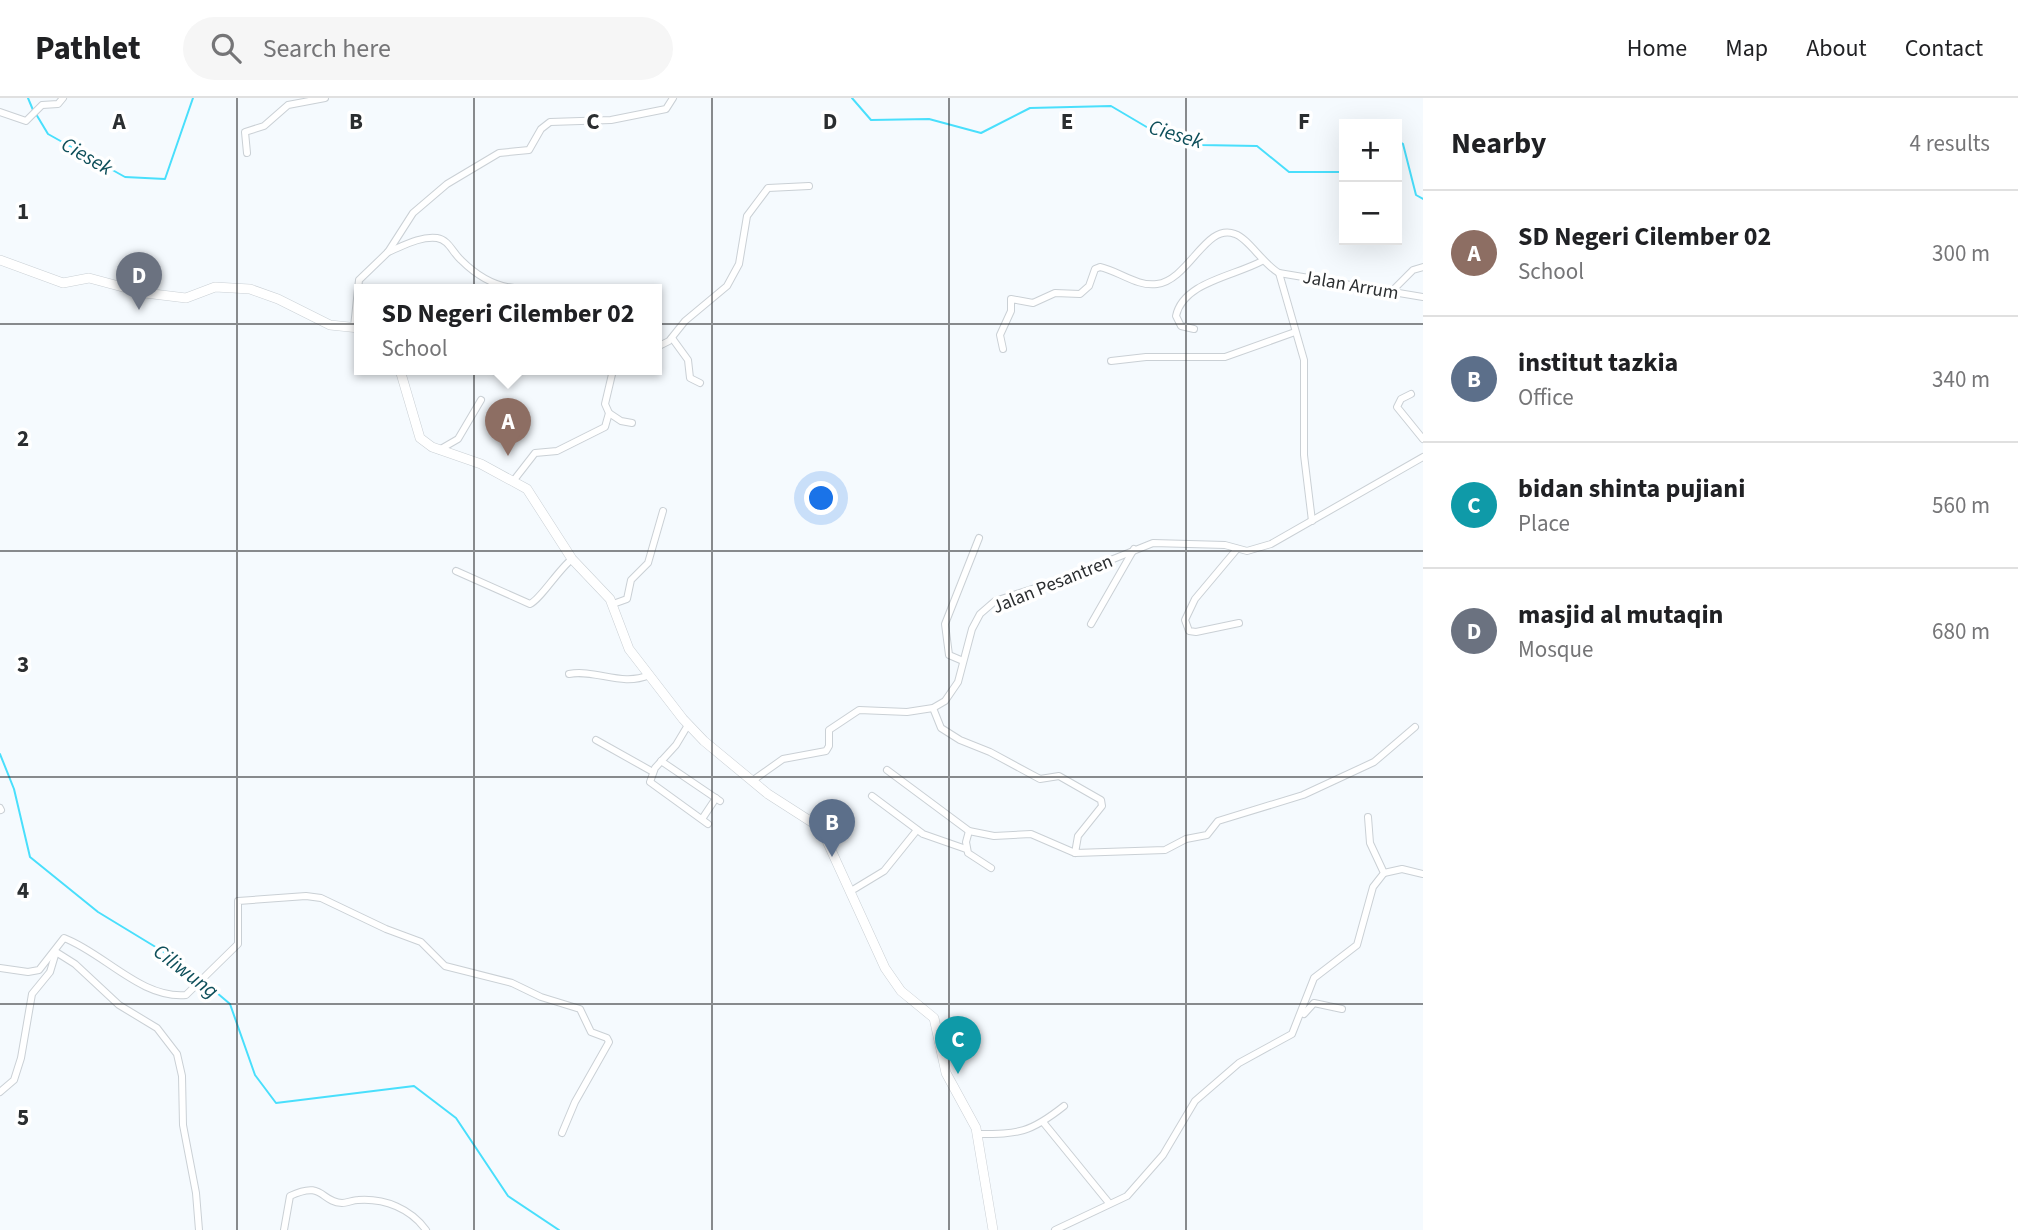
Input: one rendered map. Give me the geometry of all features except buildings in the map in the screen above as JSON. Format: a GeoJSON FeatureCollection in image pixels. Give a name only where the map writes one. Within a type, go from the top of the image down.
{"type":"FeatureCollection","features":[{"type":"Feature","properties":{"kind":"street"},"geometry":{"type":"LineString","coordinates":[[0,112],[26,121],[38,107],[45,103],[58,104],[63,98]]}},
{"type":"Feature","properties":{"kind":"street"},"geometry":{"type":"LineString","coordinates":[[247,153],[245,132],[264,126],[288,105],[325,98]]}},
{"type":"Feature","properties":{"kind":"street"},"geometry":{"type":"LineString","coordinates":[[357,284],[388,252],[413,213],[439,191],[491,157],[506,151],[529,149],[547,123],[646,115],[666,109],[673,98]]}},
{"type":"Feature","properties":{"kind":"street"},"geometry":{"type":"LineString","coordinates":[[662,344],[672,338],[685,321],[727,286],[739,264],[747,216],[766,190],[771,187],[809,186]]}},
{"type":"Feature","properties":{"kind":"street"},"geometry":{"type":"LineString","coordinates":[[1003,349],[1000,335],[1010,314],[1010,299],[1033,303],[1054,293],[1080,294],[1089,286],[1098,268],[1144,283],[1162,283],[1183,271],[1209,239],[1230,232],[1240,236],[1262,261],[1279,273],[1304,360],[1304,455],[1312,520]]}},
{"type":"Feature","properties":{"kind":"street"},"geometry":{"type":"LineString","coordinates":[[388,252],[423,239],[439,238],[448,243],[459,258],[480,275],[498,284]]}},
{"type":"Feature","properties":{"kind":"street"},"geometry":{"type":"LineString","coordinates":[[0,260],[63,283],[89,278],[145,293],[186,298],[215,287],[250,289],[278,299],[328,325],[354,328]]}},
{"type":"Feature","properties":{"kind":"street"},"geometry":{"type":"LineString","coordinates":[[1194,329],[1182,326],[1176,317],[1187,297],[1199,288],[1262,261]]}},
{"type":"Feature","properties":{"kind":"street"},"geometry":{"type":"LineString","coordinates":[[1392,291],[1413,270],[1423,267]]}},
{"type":"Feature","properties":{"kind":"street","name":"Jalan Arrum"},"geometry":{"type":"LineString","coordinates":[[1279,273],[1423,296]]}},
{"type":"Feature","properties":{"kind":"street"},"geometry":{"type":"LineString","coordinates":[[1111,361],[1139,357],[1225,357],[1295,332]]}},
{"type":"Feature","properties":{"kind":"street"},"geometry":{"type":"LineString","coordinates":[[672,338],[688,360],[690,378],[700,383]]}},
{"type":"Feature","properties":{"kind":"street"},"geometry":{"type":"LineString","coordinates":[[401,375],[416,433],[439,450],[476,461],[514,480],[533,495],[572,559],[613,604],[627,645],[688,724],[752,781],[818,823],[851,891],[868,934],[891,977],[904,993],[927,1009],[934,1018],[946,1073],[977,1133],[993,1230]]}},
{"type":"Feature","properties":{"kind":"street"},"geometry":{"type":"LineString","coordinates":[[611,375],[605,406],[609,414],[621,421],[632,423]]}},
{"type":"Feature","properties":{"kind":"street"},"geometry":{"type":"LineString","coordinates":[[1411,394],[1399,401],[1396,407],[1423,439]]}},
{"type":"Feature","properties":{"kind":"street"},"geometry":{"type":"LineString","coordinates":[[439,450],[458,439],[481,400]]}},
{"type":"Feature","properties":{"kind":"street"},"geometry":{"type":"LineString","coordinates":[[514,480],[533,454],[557,451],[601,430],[607,425],[609,414]]}},
{"type":"Feature","properties":{"kind":"street","name":"Jalan Pesantren"},"geometry":{"type":"LineString","coordinates":[[933,708],[953,692],[972,629],[991,604],[1153,543],[1227,545],[1250,551],[1271,544],[1423,457]]}},
{"type":"Feature","properties":{"kind":"street"},"geometry":{"type":"LineString","coordinates":[[613,604],[627,599],[631,580],[648,563],[663,512]]}},
{"type":"Feature","properties":{"kind":"street"},"geometry":{"type":"LineString","coordinates":[[963,661],[949,655],[944,628],[979,538]]}},
{"type":"Feature","properties":{"kind":"street"},"geometry":{"type":"LineString","coordinates":[[1091,624],[1135,549]]}},
{"type":"Feature","properties":{"kind":"street"},"geometry":{"type":"LineString","coordinates":[[1237,549],[1195,599],[1185,620],[1192,632],[1239,623]]}},
{"type":"Feature","properties":{"kind":"street"},"geometry":{"type":"LineString","coordinates":[[456,571],[530,604],[537,601],[554,574],[572,559]]}},
{"type":"Feature","properties":{"kind":"street"},"geometry":{"type":"LineString","coordinates":[[569,674],[592,673],[627,680],[649,675]]}},
{"type":"Feature","properties":{"kind":"street"},"geometry":{"type":"LineString","coordinates":[[752,781],[783,759],[826,751],[830,746],[829,730],[857,711],[872,708],[904,712],[933,708],[938,724],[960,740],[1040,779],[1059,776],[1101,800],[1101,807],[1076,840],[1074,853]]}},
{"type":"Feature","properties":{"kind":"street"},"geometry":{"type":"LineString","coordinates":[[661,761],[718,800],[705,822],[650,782],[653,772],[661,761],[676,745],[688,724]]}},
{"type":"Feature","properties":{"kind":"street"},"geometry":{"type":"LineString","coordinates":[[887,770],[969,831],[995,836],[1031,834],[1074,853],[1165,850],[1186,839],[1207,835],[1218,821],[1303,795],[1374,762],[1415,727]]}},
{"type":"Feature","properties":{"kind":"street"},"geometry":{"type":"LineString","coordinates":[[596,740],[653,772]]}},
{"type":"Feature","properties":{"kind":"street"},"geometry":{"type":"LineString","coordinates":[[872,796],[917,830],[942,843],[966,849],[991,868]]}},
{"type":"Feature","properties":{"kind":"street"},"geometry":{"type":"LineString","coordinates":[[1368,817],[1370,843],[1384,873]]}},
{"type":"Feature","properties":{"kind":"street"},"geometry":{"type":"LineString","coordinates":[[851,891],[884,872],[897,859],[917,830]]}},
{"type":"Feature","properties":{"kind":"street"},"geometry":{"type":"LineString","coordinates":[[966,849],[969,831]]}},
{"type":"Feature","properties":{"kind":"street"},"geometry":{"type":"LineString","coordinates":[[1055,1230],[1127,1196],[1151,1171],[1195,1101],[1239,1063],[1292,1034],[1314,978],[1357,945],[1373,887],[1384,873],[1402,869],[1423,874]]}},
{"type":"Feature","properties":{"kind":"street"},"geometry":{"type":"LineString","coordinates":[[0,968],[28,972],[39,970],[64,938],[86,947],[130,977],[167,995],[186,996],[194,991],[238,944],[238,901],[312,896],[421,942],[445,966],[512,983],[541,997],[578,1007],[591,1032],[607,1038],[609,1042],[575,1102],[562,1133]]}},
{"type":"Feature","properties":{"kind":"street"},"geometry":{"type":"LineString","coordinates":[[0,1092],[12,1083],[18,1069],[32,994],[50,972],[54,953]]}},
{"type":"Feature","properties":{"kind":"street"},"geometry":{"type":"LineString","coordinates":[[54,953],[75,964],[119,1005],[157,1028],[174,1049],[182,1076],[183,1125],[196,1193],[199,1230]]}},
{"type":"Feature","properties":{"kind":"street"},"geometry":{"type":"LineString","coordinates":[[1300,1017],[1314,1003],[1342,1009]]}},
{"type":"Feature","properties":{"kind":"street"},"geometry":{"type":"LineString","coordinates":[[977,1133],[1018,1134],[1043,1122],[1064,1106]]}},
{"type":"Feature","properties":{"kind":"street"},"geometry":{"type":"LineString","coordinates":[[1043,1122],[1109,1203]]}},
{"type":"Feature","properties":{"kind":"street"},"geometry":{"type":"LineString","coordinates":[[284,1230],[290,1196],[315,1190],[340,1203],[367,1200],[405,1209],[414,1214],[426,1230]]}},
{"type":"Feature","properties":{"kind":"waterway","name":"Ciesek"},"geometry":{"type":"LineString","coordinates":[[28,98],[33,110]]}},
{"type":"Feature","properties":{"kind":"waterway","name":"Ciesek"},"geometry":{"type":"LineString","coordinates":[[36,114],[48,134],[125,177],[165,179],[193,98]]}},
{"type":"Feature","properties":{"kind":"waterway","name":"Ciesek"},"geometry":{"type":"LineString","coordinates":[[852,98],[871,120],[929,119],[981,133],[1030,108],[1111,106],[1150,129],[1201,145],[1257,146],[1289,172],[1339,172]]}},
{"type":"Feature","properties":{"kind":"waterway","name":"Ciesek"},"geometry":{"type":"LineString","coordinates":[[1402,144],[1416,195],[1423,199]]}},
{"type":"Feature","properties":{"kind":"waterway","name":"Ciliwung"},"geometry":{"type":"LineString","coordinates":[[0,754],[14,789],[30,857],[98,912],[177,960],[199,978]]}},
{"type":"Feature","properties":{"kind":"waterway","name":"Ciliwung"},"geometry":{"type":"LineString","coordinates":[[203,981],[230,1004],[255,1075],[276,1103],[414,1086],[456,1118],[508,1196],[559,1230]]}},
{"type":"Feature","properties":{"kind":"place","name":"masjid al mutaqin"},"geometry":{"type":"Point","coordinates":[139,310]}},
{"type":"Feature","properties":{"kind":"place","name":"SD Negeri Cilember 02"},"geometry":{"type":"Point","coordinates":[508,456]}},
{"type":"Feature","properties":{"kind":"place","name":"institut tazkia"},"geometry":{"type":"Point","coordinates":[832,857]}},
{"type":"Feature","properties":{"kind":"place","name":"bidan shinta pujiani"},"geometry":{"type":"Point","coordinates":[958,1074]}}]}
